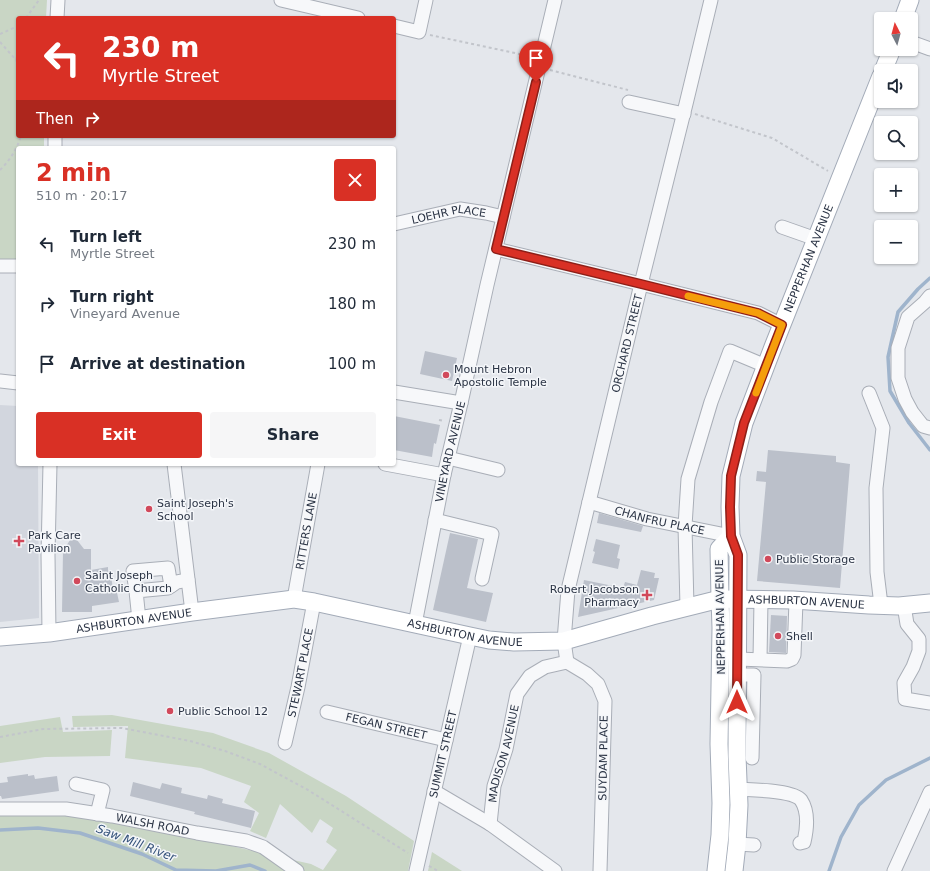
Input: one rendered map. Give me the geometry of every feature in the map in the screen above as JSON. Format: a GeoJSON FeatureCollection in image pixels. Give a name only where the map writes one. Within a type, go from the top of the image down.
{"type":"FeatureCollection","features":[{"type":"Feature","properties":{"kind":"main road"},"geometry":{"type":"LineString","coordinates":[[906,12],[910,0]]}},
{"type":"Feature","properties":{"kind":"main road","name":"NEPPERHAN AVENUE"},"geometry":{"type":"LineString","coordinates":[[734,871],[746,845],[738,789],[738,555],[731,536],[731,476],[744,423],[874,93]]}},
{"type":"Feature","properties":{"kind":"main road","name":"NEPPERHAN AVENUE"},"geometry":{"type":"LineString","coordinates":[[716,871],[720,834],[721,803],[719,744],[721,628],[719,549],[731,536]]}},
{"type":"Feature","properties":{"kind":"main road","name":"ASHBURTON AVENUE"},"geometry":{"type":"LineString","coordinates":[[0,637],[49,633],[294,599],[489,640],[514,642],[564,642],[652,616],[720,599],[881,605],[929,603]]}},
{"type":"Feature","properties":{"kind":"street"},"geometry":{"type":"LineString","coordinates":[[57,16],[58,0]]}},
{"type":"Feature","properties":{"kind":"street"},"geometry":{"type":"LineString","coordinates":[[281,0],[296,2],[350,16]]}},
{"type":"Feature","properties":{"kind":"street"},"geometry":{"type":"LineString","coordinates":[[396,26],[419,32],[426,0]]}},
{"type":"Feature","properties":{"kind":"street","name":"VINEYARD AVENUE"},"geometry":{"type":"LineString","coordinates":[[416,624],[444,475],[503,217],[555,0]]}},
{"type":"Feature","properties":{"kind":"street","name":"ORCHARD STREET"},"geometry":{"type":"LineString","coordinates":[[564,642],[568,590],[711,0]]}},
{"type":"Feature","properties":{"kind":"street"},"geometry":{"type":"LineString","coordinates":[[918,45],[930,49]]}},
{"type":"Feature","properties":{"kind":"street"},"geometry":{"type":"LineString","coordinates":[[629,102],[684,112]]}},
{"type":"Feature","properties":{"kind":"street","name":"LOEHR PLACE"},"geometry":{"type":"LineString","coordinates":[[396,224],[460,209],[503,217]]}},
{"type":"Feature","properties":{"kind":"street"},"geometry":{"type":"LineString","coordinates":[[782,227],[816,239]]}},
{"type":"Feature","properties":{"kind":"street"},"geometry":{"type":"LineString","coordinates":[[496,249],[758,313],[782,325]]}},
{"type":"Feature","properties":{"kind":"street"},"geometry":{"type":"LineString","coordinates":[[0,266],[16,266]]}},
{"type":"Feature","properties":{"kind":"street"},"geometry":{"type":"LineString","coordinates":[[930,296],[908,317],[898,348],[898,378],[905,399],[912,412],[923,426],[930,428]]}},
{"type":"Feature","properties":{"kind":"street"},"geometry":{"type":"LineString","coordinates":[[686,608],[685,526],[688,479],[711,402],[730,351],[766,366]]}},
{"type":"Feature","properties":{"kind":"street"},"geometry":{"type":"LineString","coordinates":[[0,381],[16,383]]}},
{"type":"Feature","properties":{"kind":"street"},"geometry":{"type":"LineString","coordinates":[[396,392],[461,403]]}},
{"type":"Feature","properties":{"kind":"street"},"geometry":{"type":"LineString","coordinates":[[869,393],[883,428],[876,488],[877,572],[881,605]]}},
{"type":"Feature","properties":{"kind":"street"},"geometry":{"type":"LineString","coordinates":[[448,458],[498,470]]}},
{"type":"Feature","properties":{"kind":"street"},"geometry":{"type":"LineString","coordinates":[[49,633],[48,555],[50,466]]}},
{"type":"Feature","properties":{"kind":"street"},"geometry":{"type":"LineString","coordinates":[[174,466],[192,612]]}},
{"type":"Feature","properties":{"kind":"street","name":"RITTERS LANE"},"geometry":{"type":"LineString","coordinates":[[294,599],[318,466]]}},
{"type":"Feature","properties":{"kind":"street"},"geometry":{"type":"LineString","coordinates":[[396,466],[444,475]]}},
{"type":"Feature","properties":{"kind":"street","name":"CHANFRU PLACE"},"geometry":{"type":"LineString","coordinates":[[589,502],[647,519],[731,536]]}},
{"type":"Feature","properties":{"kind":"street"},"geometry":{"type":"LineString","coordinates":[[435,520],[492,534],[482,579]]}},
{"type":"Feature","properties":{"kind":"street"},"geometry":{"type":"LineString","coordinates":[[139,620],[133,571],[168,568],[171,586]]}},
{"type":"Feature","properties":{"kind":"street"},"geometry":{"type":"LineString","coordinates":[[136,591],[168,588],[177,582],[188,580]]}},
{"type":"Feature","properties":{"kind":"street"},"geometry":{"type":"LineString","coordinates":[[760,659],[761,600]]}},
{"type":"Feature","properties":{"kind":"street"},"geometry":{"type":"LineString","coordinates":[[738,667],[760,659],[787,661],[792,659],[794,655],[796,601]]}},
{"type":"Feature","properties":{"kind":"street","name":"STEWART PLACE"},"geometry":{"type":"LineString","coordinates":[[285,742],[298,687],[314,602]]}},
{"type":"Feature","properties":{"kind":"street"},"geometry":{"type":"LineString","coordinates":[[904,605],[908,624],[919,638],[919,651],[913,667],[904,683],[905,699],[930,703]]}},
{"type":"Feature","properties":{"kind":"street"},"geometry":{"type":"LineString","coordinates":[[738,628],[760,628]]}},
{"type":"Feature","properties":{"kind":"street","name":"SUMMIT STREET"},"geometry":{"type":"LineString","coordinates":[[416,871],[470,636]]}},
{"type":"Feature","properties":{"kind":"street"},"geometry":{"type":"LineString","coordinates":[[564,642],[567,662]]}},
{"type":"Feature","properties":{"kind":"street","name":"MADISON AVENUE"},"geometry":{"type":"LineString","coordinates":[[490,824],[494,786],[506,749],[516,694],[530,676],[545,667],[567,662]]}},
{"type":"Feature","properties":{"kind":"street","name":"SUYDAM PLACE"},"geometry":{"type":"LineString","coordinates":[[567,662],[587,674],[598,684],[605,701],[600,871]]}},
{"type":"Feature","properties":{"kind":"street"},"geometry":{"type":"LineString","coordinates":[[738,667],[754,675],[752,758]]}},
{"type":"Feature","properties":{"kind":"street","name":"FEGAN STREET"},"geometry":{"type":"LineString","coordinates":[[327,712],[446,740]]}},
{"type":"Feature","properties":{"kind":"street"},"geometry":{"type":"LineString","coordinates":[[76,784],[103,790],[97,814]]}},
{"type":"Feature","properties":{"kind":"street"},"geometry":{"type":"LineString","coordinates":[[738,789],[764,790],[790,794],[800,799],[806,813],[807,832],[804,842],[800,843]]}},
{"type":"Feature","properties":{"kind":"street"},"geometry":{"type":"LineString","coordinates":[[434,791],[490,824],[555,871]]}},
{"type":"Feature","properties":{"kind":"street"},"geometry":{"type":"LineString","coordinates":[[894,871],[930,792]]}},
{"type":"Feature","properties":{"kind":"street","name":"WALSH ROAD"},"geometry":{"type":"LineString","coordinates":[[0,809],[66,809],[246,841],[263,847],[297,871]]}},
{"type":"Feature","properties":{"kind":"path"},"geometry":{"type":"LineString","coordinates":[[27,16],[39,0]]}},
{"type":"Feature","properties":{"kind":"path"},"geometry":{"type":"LineString","coordinates":[[0,34],[16,27]]}},
{"type":"Feature","properties":{"kind":"path"},"geometry":{"type":"LineString","coordinates":[[419,32],[541,63],[620,88]]}},
{"type":"Feature","properties":{"kind":"path"},"geometry":{"type":"LineString","coordinates":[[0,42],[16,60]]}},
{"type":"Feature","properties":{"kind":"path"},"geometry":{"type":"LineString","coordinates":[[684,112],[772,138],[840,178]]}},
{"type":"Feature","properties":{"kind":"path"},"geometry":{"type":"LineString","coordinates":[[0,170],[9,161],[16,149]]}},
{"type":"Feature","properties":{"kind":"path"},"geometry":{"type":"LineString","coordinates":[[439,420],[444,421]]}},
{"type":"Feature","properties":{"kind":"path"},"geometry":{"type":"LineString","coordinates":[[0,737],[43,729],[122,728],[190,740],[260,764],[308,790],[411,855]]}},
{"type":"Feature","properties":{"kind":"shaded area","name":"Park Care Pavilion"},"geometry":{"type":"Polygon","coordinates":[[[0,405],[16,406],[16,466],[38,466],[39,618],[0,622],[0,405]]]}},
{"type":"Feature","properties":{"kind":"green space"},"geometry":{"type":"Polygon","coordinates":[[[0,0],[47,0],[46,16],[16,16],[16,138],[44,138],[44,146],[16,146],[16,261],[0,261],[0,0]]]}},
{"type":"Feature","properties":{"kind":"green space"},"geometry":{"type":"Polygon","coordinates":[[[112,715],[213,733],[269,753],[346,796],[414,841],[408,871],[0,871],[0,812],[76,814],[200,839],[311,864],[323,870],[337,850],[326,842],[333,828],[320,819],[312,833],[280,804],[266,838],[250,831],[259,813],[244,802],[251,786],[201,768],[125,758],[128,726],[73,727],[72,716],[112,715]]]}},
{"type":"Feature","properties":{"kind":"green space"},"geometry":{"type":"Polygon","coordinates":[[[60,717],[63,732],[112,730],[110,756],[45,757],[0,763],[0,726],[60,717]]]}},
{"type":"Feature","properties":{"kind":"green space"},"geometry":{"type":"Polygon","coordinates":[[[432,852],[462,871],[428,871],[432,852]]]}},
{"type":"Feature","properties":{"kind":"building"},"geometry":{"type":"Polygon","coordinates":[[[425,351],[457,358],[452,381],[420,374],[425,351]]]}},
{"type":"Feature","properties":{"kind":"building"},"geometry":{"type":"Polygon","coordinates":[[[396,416],[440,425],[436,444],[434,443],[432,457],[396,450],[396,416]]]}},
{"type":"Feature","properties":{"kind":"building"},"geometry":{"type":"Polygon","coordinates":[[[768,450],[836,456],[836,462],[850,464],[840,588],[757,581],[766,482],[756,481],[757,471],[766,472],[768,450]]]}},
{"type":"Feature","properties":{"kind":"building"},"geometry":{"type":"Polygon","coordinates":[[[599,513],[643,526],[641,532],[597,523],[599,513]]]}},
{"type":"Feature","properties":{"kind":"building"},"geometry":{"type":"Polygon","coordinates":[[[450,533],[478,539],[467,588],[493,593],[486,622],[433,610],[450,533]]]}},
{"type":"Feature","properties":{"kind":"building"},"geometry":{"type":"Polygon","coordinates":[[[596,539],[620,545],[617,558],[620,559],[618,569],[592,563],[596,539]]]}},
{"type":"Feature","properties":{"kind":"building","name":"Saint Joseph Catholic Church"},"geometry":{"type":"Polygon","coordinates":[[[70,540],[77,540],[84,549],[91,549],[91,570],[108,567],[108,571],[110,570],[113,589],[116,588],[119,602],[92,606],[92,612],[62,612],[63,551],[70,540]]]}},
{"type":"Feature","properties":{"kind":"building"},"geometry":{"type":"Polygon","coordinates":[[[641,570],[655,573],[654,578],[659,578],[654,600],[578,617],[584,580],[623,588],[625,582],[637,585],[641,570]]]}},
{"type":"Feature","properties":{"kind":"building"},"geometry":{"type":"Polygon","coordinates":[[[771,615],[787,616],[786,653],[769,652],[771,615]]]}},
{"type":"Feature","properties":{"kind":"building"},"geometry":{"type":"Polygon","coordinates":[[[28,774],[28,776],[34,775],[35,779],[57,776],[59,791],[2,799],[0,796],[0,783],[8,782],[7,777],[28,774]]]}},
{"type":"Feature","properties":{"kind":"building"},"geometry":{"type":"Polygon","coordinates":[[[133,782],[160,789],[162,783],[182,788],[181,793],[207,799],[208,795],[223,799],[222,803],[255,811],[251,828],[130,796],[133,782]]]}},
{"type":"Feature","properties":{"kind":"waterway","name":"Saw Mill River"},"geometry":{"type":"LineString","coordinates":[[930,278],[898,312],[888,357],[890,391],[909,423],[930,450]]}},
{"type":"Feature","properties":{"kind":"waterway","name":"Saw Mill River"},"geometry":{"type":"LineString","coordinates":[[829,871],[841,837],[859,805],[886,780],[930,758]]}},
{"type":"Feature","properties":{"kind":"waterway","name":"Saw Mill River"},"geometry":{"type":"LineString","coordinates":[[0,830],[38,828],[80,833],[142,854],[176,870],[216,871],[250,865],[265,871]]}},
{"type":"Feature","properties":{"kind":"slow traffic"},"geometry":{"type":"LineString","coordinates":[[688,296],[758,313],[782,325],[756,393]]}},
{"type":"Feature","properties":{"kind":"place","name":"Mount Hebron Apostolic Temple"},"geometry":{"type":"Point","coordinates":[446,375]}},
{"type":"Feature","properties":{"kind":"place","name":"Saint Joseph's School"},"geometry":{"type":"Point","coordinates":[149,509]}},
{"type":"Feature","properties":{"kind":"place","name":"Park Care Pavilion"},"geometry":{"type":"Point","coordinates":[19,541]}},
{"type":"Feature","properties":{"kind":"place","name":"Public Storage"},"geometry":{"type":"Point","coordinates":[768,559]}},
{"type":"Feature","properties":{"kind":"place","name":"Saint Joseph Catholic Church"},"geometry":{"type":"Point","coordinates":[77,581]}},
{"type":"Feature","properties":{"kind":"place","name":"Robert Jacobson Pharmacy"},"geometry":{"type":"Point","coordinates":[647,595]}},
{"type":"Feature","properties":{"kind":"place","name":"Shell"},"geometry":{"type":"Point","coordinates":[778,636]}},
{"type":"Feature","properties":{"kind":"place","name":"Public School 12"},"geometry":{"type":"Point","coordinates":[170,711]}},
{"type":"Feature","properties":{"kind":"route"},"geometry":{"type":"LineString","coordinates":[[536,82],[496,249],[758,313],[782,325],[744,423],[731,476],[731,536],[738,555],[737,702]]}}]}
